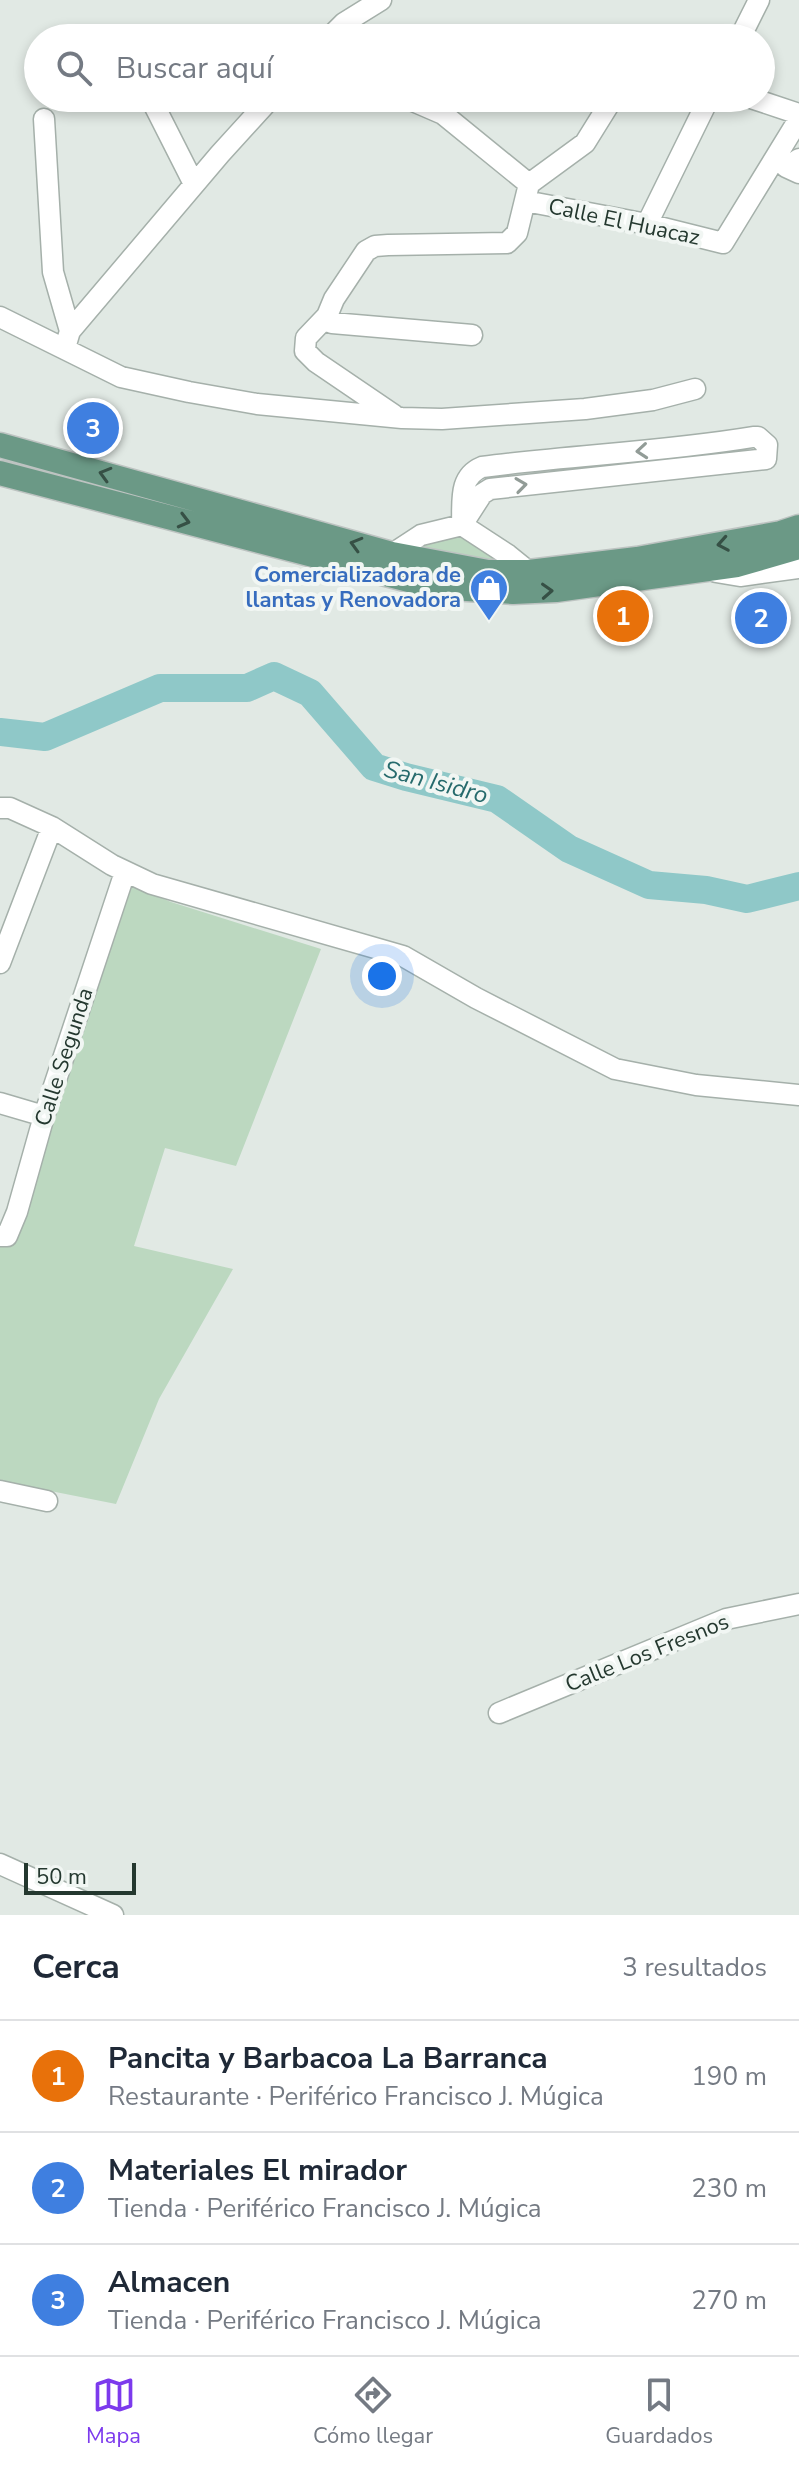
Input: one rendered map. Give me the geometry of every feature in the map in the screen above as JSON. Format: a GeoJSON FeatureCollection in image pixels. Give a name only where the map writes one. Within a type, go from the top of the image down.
{"type":"FeatureCollection","features":[{"type":"Feature","properties":{"kind":"main road"},"geometry":{"type":"LineString","coordinates":[[0,445],[392,554],[488,572],[529,572],[637,559],[799,527]]}},
{"type":"Feature","properties":{"kind":"main road"},"geometry":{"type":"LineString","coordinates":[[0,473],[435,587],[513,592],[556,590],[737,565],[799,547]]}},
{"type":"Feature","properties":{"kind":"street"},"geometry":{"type":"LineString","coordinates":[[343,24],[381,0]]}},
{"type":"Feature","properties":{"kind":"street"},"geometry":{"type":"LineString","coordinates":[[747,24],[759,0]]}},
{"type":"Feature","properties":{"kind":"street"},"geometry":{"type":"LineString","coordinates":[[775,108],[799,117]]}},
{"type":"Feature","properties":{"kind":"street"},"geometry":{"type":"LineString","coordinates":[[158,112],[194,184]]}},
{"type":"Feature","properties":{"kind":"street"},"geometry":{"type":"LineString","coordinates":[[68,340],[194,184],[258,112]]}},
{"type":"Feature","properties":{"kind":"street"},"geometry":{"type":"LineString","coordinates":[[438,112],[527,193]]}},
{"type":"Feature","properties":{"kind":"street"},"geometry":{"type":"LineString","coordinates":[[399,417],[316,362],[305,351],[306,338],[327,316],[334,299],[366,251],[375,246],[507,243],[517,233],[527,193],[585,143],[604,112]]}},
{"type":"Feature","properties":{"kind":"street"},"geometry":{"type":"LineString","coordinates":[[647,224],[702,112]]}},
{"type":"Feature","properties":{"kind":"street","name":"Calle El Huacaz"},"geometry":{"type":"LineString","coordinates":[[527,193],[723,243],[799,117]]}},
{"type":"Feature","properties":{"kind":"street"},"geometry":{"type":"LineString","coordinates":[[44,119],[53,272],[68,340]]}},
{"type":"Feature","properties":{"kind":"street"},"geometry":{"type":"LineString","coordinates":[[799,159],[786,167],[799,173]]}},
{"type":"Feature","properties":{"kind":"street"},"geometry":{"type":"LineString","coordinates":[[327,316],[332,323],[472,335]]}},
{"type":"Feature","properties":{"kind":"street"},"geometry":{"type":"LineString","coordinates":[[0,317],[68,340],[121,377],[257,404],[442,419],[585,409],[653,400],[695,389]]}},
{"type":"Feature","properties":{"kind":"street"},"geometry":{"type":"LineString","coordinates":[[392,554],[421,535],[462,525],[482,494],[490,489],[674,459],[747,438],[765,440],[768,448],[766,459],[748,460],[674,459],[551,458],[482,467],[471,471],[465,480],[462,525]]}},
{"type":"Feature","properties":{"kind":"street"},"geometry":{"type":"LineString","coordinates":[[551,458],[554,480]]}},
{"type":"Feature","properties":{"kind":"street"},"geometry":{"type":"LineString","coordinates":[[462,525],[529,572]]}},
{"type":"Feature","properties":{"kind":"street"},"geometry":{"type":"LineString","coordinates":[[704,570],[740,576],[799,568]]}},
{"type":"Feature","properties":{"kind":"street"},"geometry":{"type":"LineString","coordinates":[[0,808],[10,808],[52,827],[125,872],[152,884],[403,956],[476,998],[615,1069],[696,1085],[799,1095]]}},
{"type":"Feature","properties":{"kind":"street"},"geometry":{"type":"LineString","coordinates":[[0,963],[52,827]]}},
{"type":"Feature","properties":{"kind":"street","name":"Calle Segunda"},"geometry":{"type":"LineString","coordinates":[[0,1236],[7,1236],[17,1212],[44,1116],[125,872]]}},
{"type":"Feature","properties":{"kind":"street"},"geometry":{"type":"LineString","coordinates":[[0,1103],[44,1116]]}},
{"type":"Feature","properties":{"kind":"street"},"geometry":{"type":"LineString","coordinates":[[0,1491],[47,1501]]}},
{"type":"Feature","properties":{"kind":"street","name":"Calle Los Fresnos"},"geometry":{"type":"LineString","coordinates":[[499,1713],[726,1619],[799,1604]]}},
{"type":"Feature","properties":{"kind":"street"},"geometry":{"type":"LineString","coordinates":[[0,1864],[113,1915]]}},
{"type":"Feature","properties":{"kind":"green space"},"geometry":{"type":"Polygon","coordinates":[[[460,530],[513,563],[404,550],[460,530]]]}},
{"type":"Feature","properties":{"kind":"green space"},"geometry":{"type":"Polygon","coordinates":[[[126,883],[171,902],[321,949],[236,1166],[165,1148],[134,1246],[233,1269],[159,1399],[116,1504],[0,1481],[0,1242],[126,883]]]}},
{"type":"Feature","properties":{"kind":"waterway","name":"San Isidro"},"geometry":{"type":"LineString","coordinates":[[0,732],[45,737],[160,688],[247,688],[274,676],[310,693],[374,767],[497,799],[569,849],[649,885],[706,890],[747,899],[799,886]]}},
{"type":"Feature","properties":{"kind":"place","name":"Almacen"},"geometry":{"type":"Point","coordinates":[93,428]}},
{"type":"Feature","properties":{"kind":"place","name":"Pancita y Barbacoa La Barranca"},"geometry":{"type":"Point","coordinates":[623,616]}},
{"type":"Feature","properties":{"kind":"place","name":"Materiales El mirador"},"geometry":{"type":"Point","coordinates":[761,618]}},
{"type":"Feature","properties":{"kind":"place","name":"Comercializadora de llantas y Renovadora"},"geometry":{"type":"Point","coordinates":[489,622]}}]}
